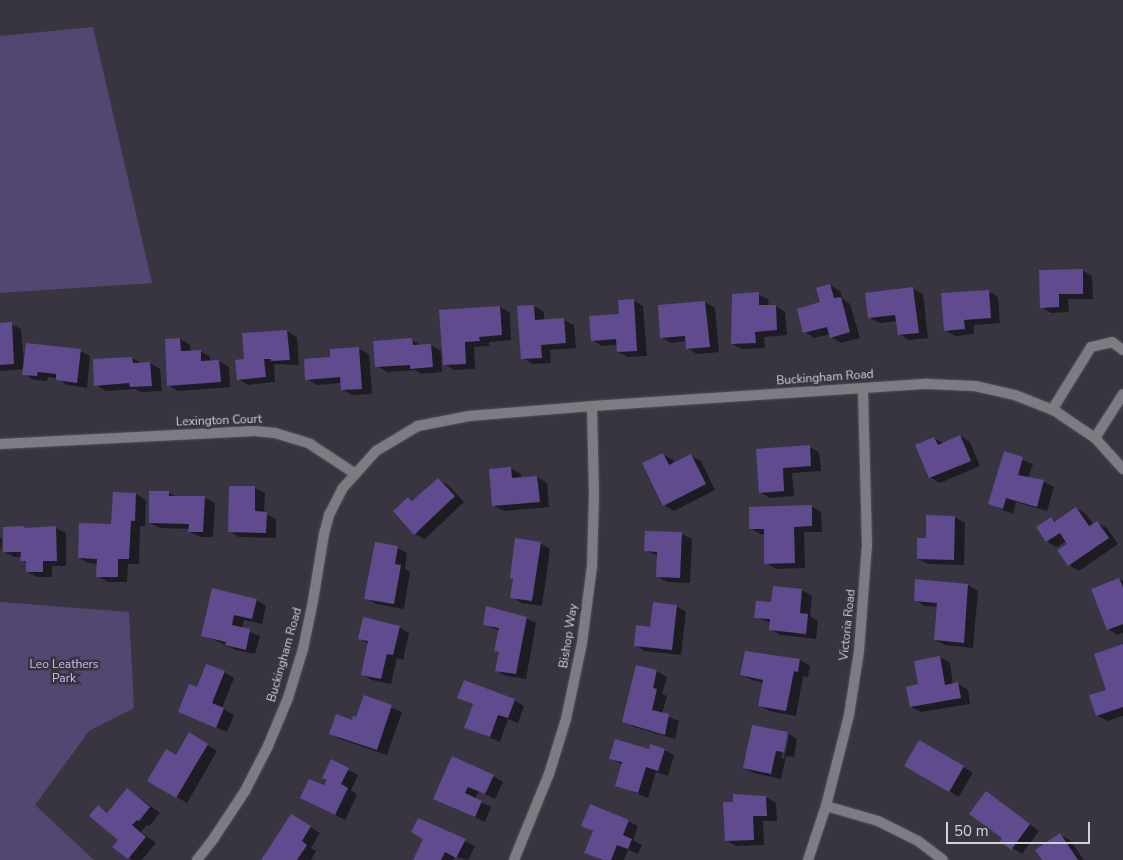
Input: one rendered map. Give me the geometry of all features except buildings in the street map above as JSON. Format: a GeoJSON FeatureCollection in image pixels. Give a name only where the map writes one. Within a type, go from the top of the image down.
{"type":"FeatureCollection","features":[{"type":"Feature","properties":{"kind":"street"},"geometry":{"type":"LineString","coordinates":[[1052,410],[1091,347],[1112,342],[1123,350]]}},
{"type":"Feature","properties":{"kind":"street","name":"Buckingham Road"},"geometry":{"type":"LineString","coordinates":[[197,860],[245,791],[281,714],[303,648],[329,515],[342,489],[354,473],[376,451],[418,426],[440,420],[592,406],[927,384],[975,386],[1015,395],[1052,410],[1095,438],[1123,469]]}},
{"type":"Feature","properties":{"kind":"street","name":"Victoria Road"},"geometry":{"type":"LineString","coordinates":[[808,860],[826,806],[849,715],[864,599],[867,474],[863,388]]}},
{"type":"Feature","properties":{"kind":"street"},"geometry":{"type":"LineString","coordinates":[[1095,438],[1123,394]]}},
{"type":"Feature","properties":{"kind":"street","name":"Bishop Way"},"geometry":{"type":"LineString","coordinates":[[514,860],[549,774],[566,719],[582,643],[592,566],[594,495],[592,406]]}},
{"type":"Feature","properties":{"kind":"street","name":"Lexington Court"},"geometry":{"type":"LineString","coordinates":[[0,444],[255,430],[275,433],[310,444],[354,473]]}},
{"type":"Feature","properties":{"kind":"street"},"geometry":{"type":"LineString","coordinates":[[826,806],[878,821],[918,841],[943,860]]}},
{"type":"Feature","properties":{"kind":"green space"},"geometry":{"type":"Polygon","coordinates":[[[93,27],[152,283],[0,293],[0,36],[93,27]]]}},
{"type":"Feature","properties":{"kind":"green space","name":"Leo Leathers Park"},"geometry":{"type":"Polygon","coordinates":[[[0,602],[129,612],[134,708],[89,731],[35,805],[94,860],[0,860],[0,602]]]}}]}
